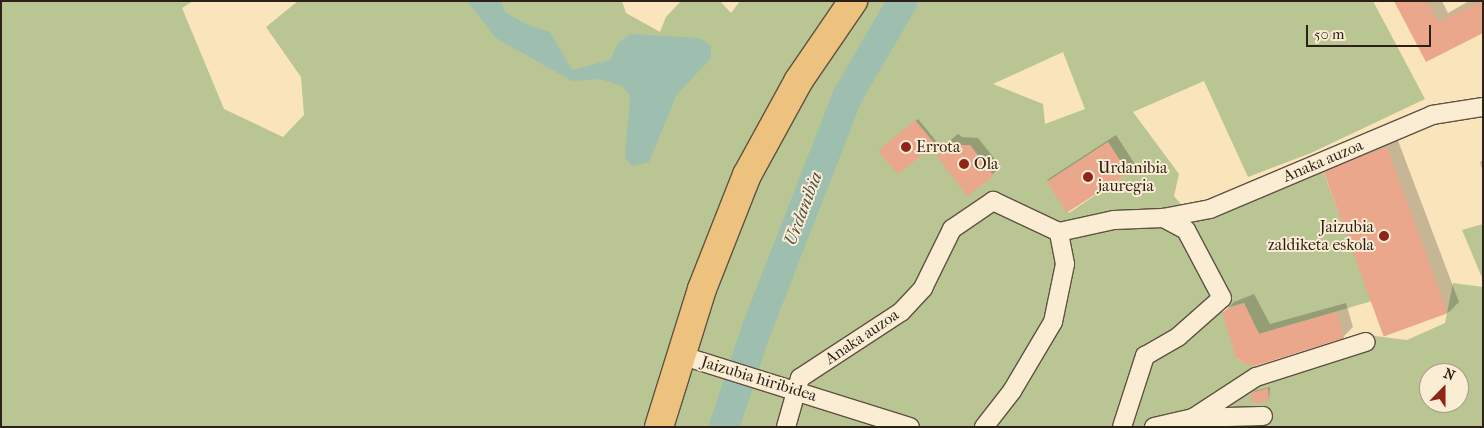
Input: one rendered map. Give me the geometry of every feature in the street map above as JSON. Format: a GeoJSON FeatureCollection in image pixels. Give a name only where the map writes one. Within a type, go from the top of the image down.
{"type":"FeatureCollection","features":[{"type":"Feature","properties":{"kind":"main road"},"geometry":{"type":"LineString","coordinates":[[680,355],[726,225],[747,175],[799,80],[852,1]]}},
{"type":"Feature","properties":{"kind":"main road","name":"Jaizubia hiribidea"},"geometry":{"type":"LineString","coordinates":[[659,427],[680,355]]}},
{"type":"Feature","properties":{"kind":"street","name":"Anaka auzoa"},"geometry":{"type":"LineString","coordinates":[[796,391],[800,378],[901,312],[923,288],[952,229],[994,201],[1059,232],[1114,220],[1163,218],[1210,209],[1432,115],[1483,107]]}},
{"type":"Feature","properties":{"kind":"street","name":"Anaka auzoa"},"geometry":{"type":"LineString","coordinates":[[1122,427],[1145,356],[1179,336],[1222,298],[1186,230],[1163,218]]}},
{"type":"Feature","properties":{"kind":"street"},"geometry":{"type":"LineString","coordinates":[[984,427],[1012,391],[1052,322],[1065,264],[1059,232]]}},
{"type":"Feature","properties":{"kind":"street"},"geometry":{"type":"LineString","coordinates":[[1193,418],[1256,377],[1366,342]]}},
{"type":"Feature","properties":{"kind":"street","name":"Jaizubia hiribidea"},"geometry":{"type":"LineString","coordinates":[[680,355],[910,427]]}},
{"type":"Feature","properties":{"kind":"street"},"geometry":{"type":"LineString","coordinates":[[786,427],[796,391]]}},
{"type":"Feature","properties":{"kind":"street"},"geometry":{"type":"LineString","coordinates":[[1154,427],[1193,418],[1263,416]]}},
{"type":"Feature","properties":{"kind":"green space"},"geometry":{"type":"Polygon","coordinates":[[[1,1],[193,1],[182,8],[224,109],[283,137],[304,115],[301,77],[266,27],[298,1],[622,1],[626,13],[660,32],[666,17],[681,1],[720,1],[731,13],[740,1],[1373,1],[1425,99],[1311,153],[1248,177],[1204,81],[1133,112],[1179,174],[1174,196],[1195,221],[1323,171],[1372,301],[1259,334],[1244,303],[1222,309],[1237,359],[1258,367],[1344,339],[1367,335],[1407,340],[1445,323],[1453,283],[1483,287],[1483,427],[991,427],[990,418],[974,427],[1,427],[1,1]],[[1063,52],[993,84],[1043,104],[1045,124],[1085,109],[1063,52]],[[1108,142],[1047,182],[1069,213],[1128,173],[1108,142]]]}},
{"type":"Feature","properties":{"kind":"green space"},"geometry":{"type":"Polygon","coordinates":[[[1483,224],[1483,280],[1462,230],[1483,224]]]}},
{"type":"Feature","properties":{"kind":"shaded area"},"geometry":{"type":"Polygon","coordinates":[[[467,1],[501,1],[505,12],[526,24],[550,32],[572,70],[610,60],[618,43],[631,34],[699,38],[711,46],[711,58],[676,96],[649,162],[632,166],[625,157],[630,96],[622,86],[600,79],[572,81],[496,38],[467,1]]]}},
{"type":"Feature","properties":{"kind":"building"},"geometry":{"type":"Polygon","coordinates":[[[1394,1],[1427,1],[1438,22],[1483,1],[1483,33],[1426,62],[1394,1]]]}},
{"type":"Feature","properties":{"kind":"building","name":"Errota"},"geometry":{"type":"Polygon","coordinates":[[[915,120],[935,144],[898,175],[878,151],[915,120]]]}},
{"type":"Feature","properties":{"kind":"building","name":"Ola"},"geometry":{"type":"Polygon","coordinates":[[[950,140],[954,145],[970,145],[994,176],[967,196],[934,152],[950,140]]]}},
{"type":"Feature","properties":{"kind":"building","name":"Urdanibia jauregia"},"geometry":{"type":"Polygon","coordinates":[[[1108,142],[1128,173],[1067,213],[1047,182],[1108,142]]]}},
{"type":"Feature","properties":{"kind":"building","name":"Jaizubia zaldiketa eskola"},"geometry":{"type":"Polygon","coordinates":[[[1387,147],[1448,313],[1384,337],[1323,170],[1387,147]]]}},
{"type":"Feature","properties":{"kind":"building"},"geometry":{"type":"Polygon","coordinates":[[[1244,303],[1259,334],[1336,312],[1344,338],[1255,366],[1248,365],[1236,358],[1222,312],[1244,303]]]}},
{"type":"Feature","properties":{"kind":"building"},"geometry":{"type":"Polygon","coordinates":[[[1268,388],[1269,401],[1252,403],[1251,393],[1268,388]]]}},
{"type":"Feature","properties":{"kind":"waterway","name":"Urdanibia"},"geometry":{"type":"LineString","coordinates":[[724,427],[757,328],[848,95],[903,1]]}},
{"type":"Feature","properties":{"kind":"place","name":"Errota"},"geometry":{"type":"Point","coordinates":[906,147]}},
{"type":"Feature","properties":{"kind":"place","name":"Ola"},"geometry":{"type":"Point","coordinates":[964,164]}},
{"type":"Feature","properties":{"kind":"place","name":"Urdanibia jauregia"},"geometry":{"type":"Point","coordinates":[1088,177]}},
{"type":"Feature","properties":{"kind":"place","name":"Jaizubia zaldiketa eskola"},"geometry":{"type":"Point","coordinates":[1384,236]}}]}
